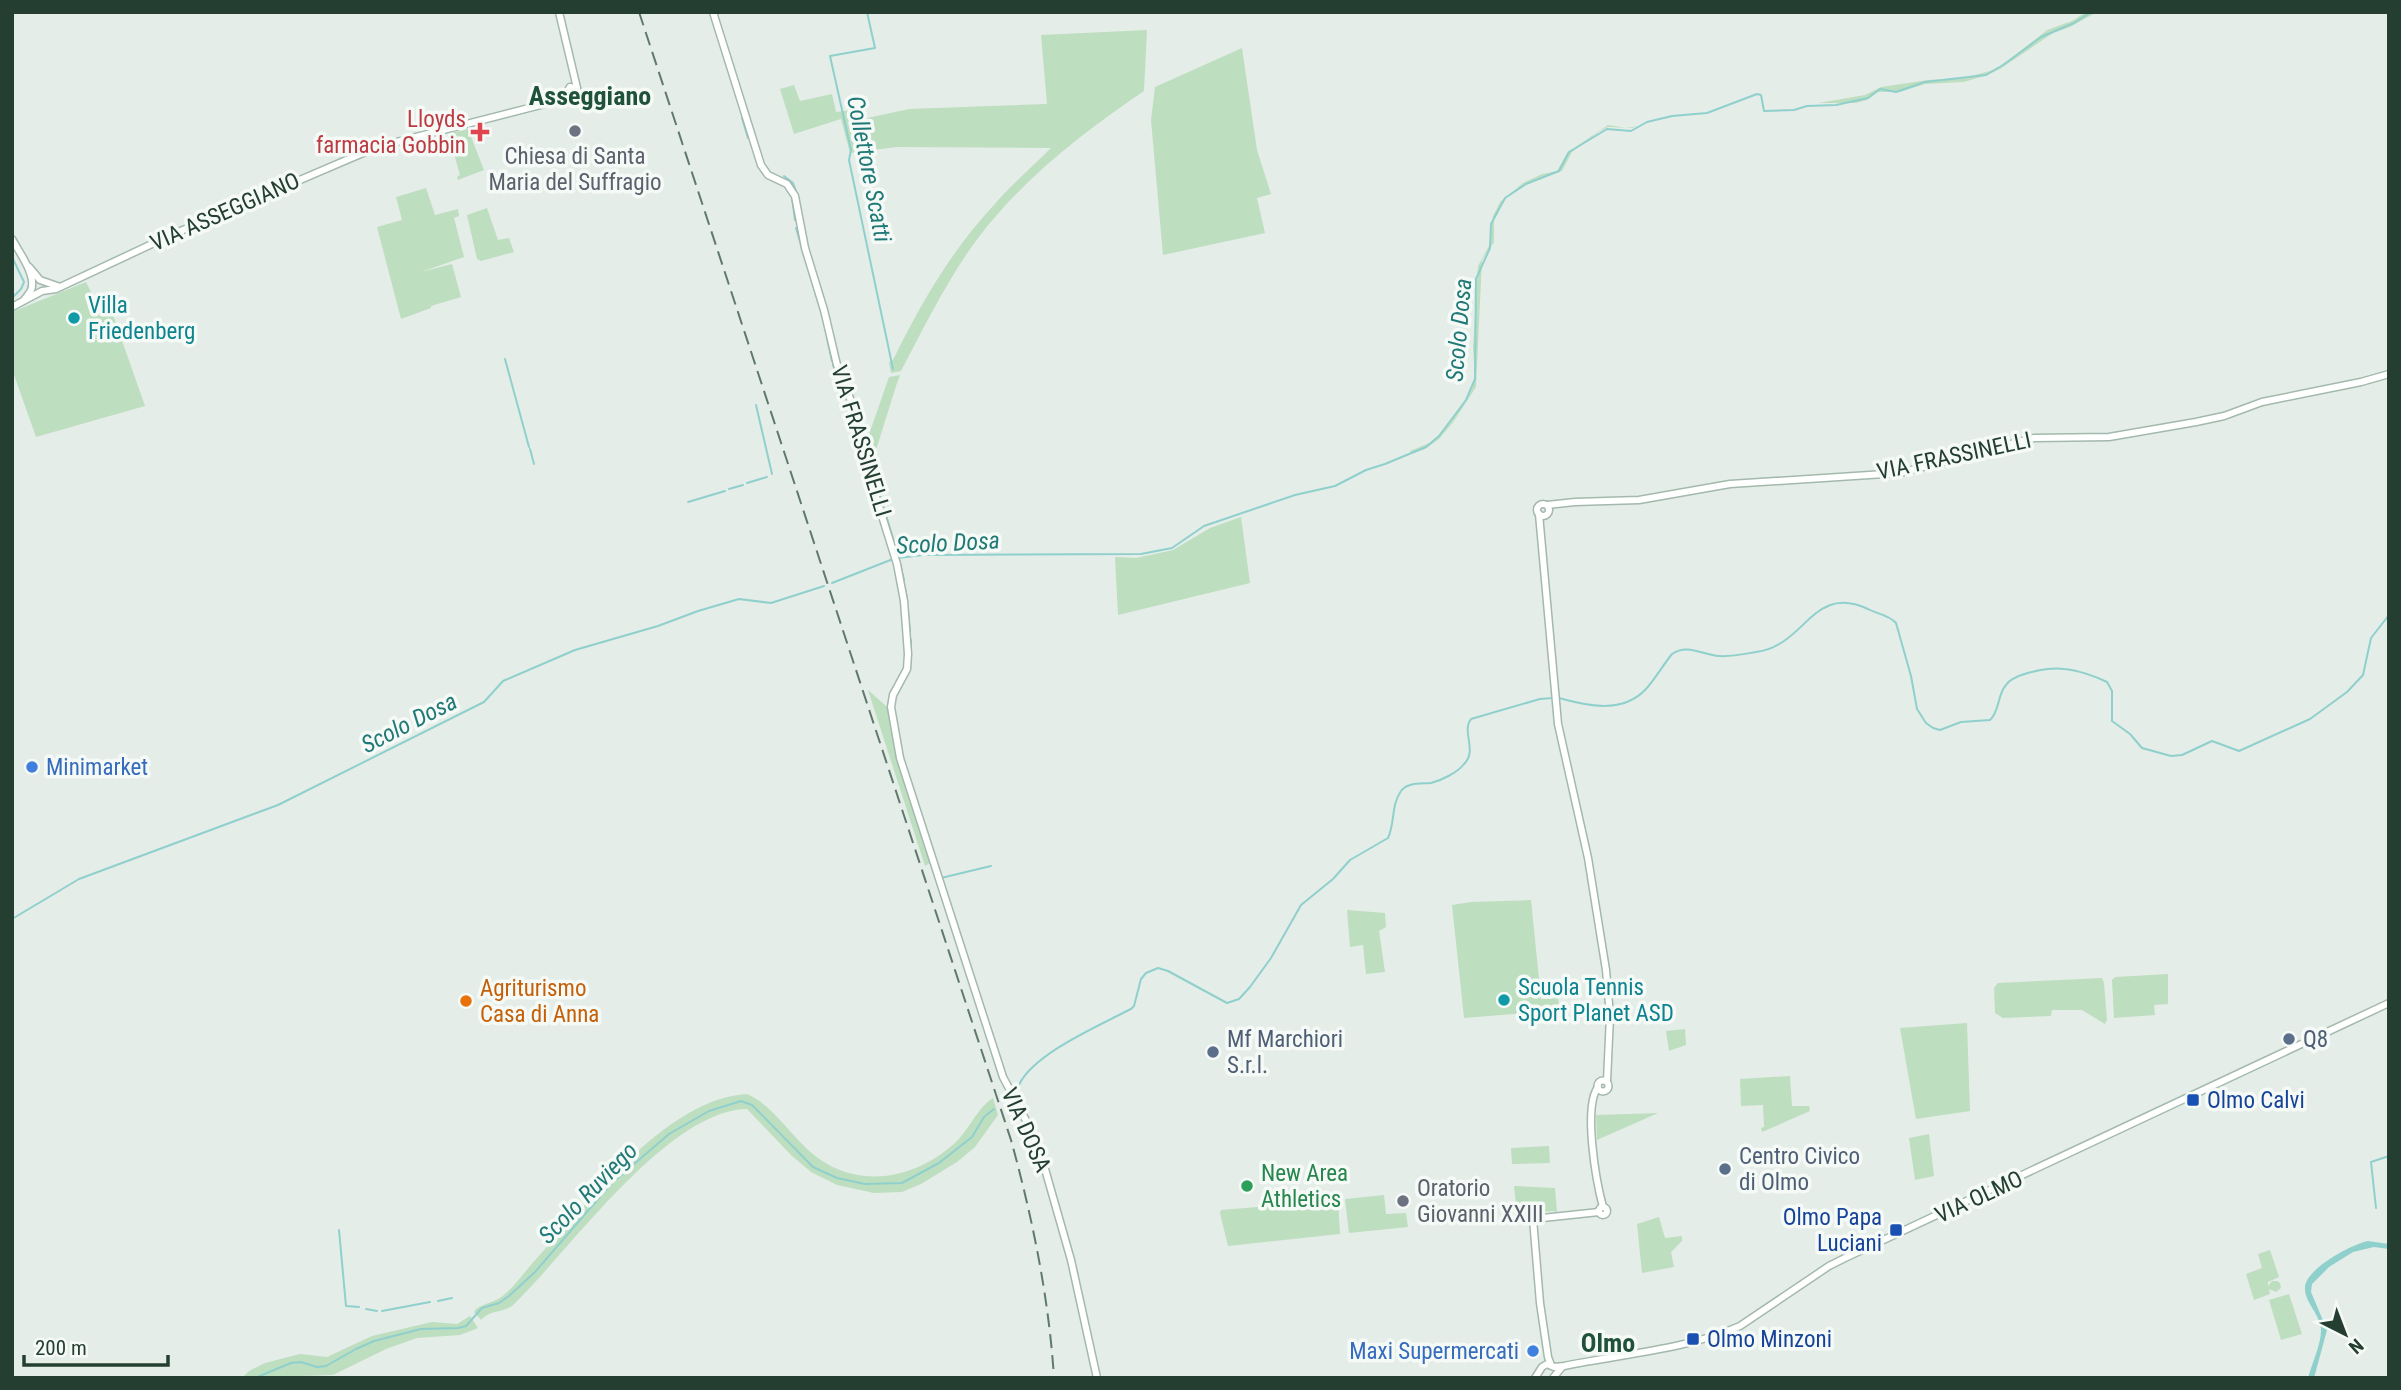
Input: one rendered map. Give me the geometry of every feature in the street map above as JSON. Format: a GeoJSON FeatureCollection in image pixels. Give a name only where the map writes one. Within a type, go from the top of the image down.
{"type":"FeatureCollection","features":[{"type":"Feature","properties":{"kind":"street","name":"VIA ASSEGGIANO"},"geometry":{"type":"LineString","coordinates":[[37,288],[53,290],[62,287],[169,236],[377,147],[554,101],[571,91],[575,78],[559,12]]}},
{"type":"Feature","properties":{"kind":"street","name":"VIA FRASSINELLI"},"geometry":{"type":"LineString","coordinates":[[713,12],[762,169],[771,177],[787,184],[795,195],[804,248],[850,401],[863,455],[897,560],[904,601],[908,660],[907,669],[891,702],[891,716],[908,787],[941,887]]}},
{"type":"Feature","properties":{"kind":"street"},"geometry":{"type":"LineString","coordinates":[[12,239],[37,288]]}},
{"type":"Feature","properties":{"kind":"street"},"geometry":{"type":"LineString","coordinates":[[25,263],[44,286],[37,288]]}},
{"type":"Feature","properties":{"kind":"street"},"geometry":{"type":"LineString","coordinates":[[41,280],[62,287]]}},
{"type":"Feature","properties":{"kind":"street"},"geometry":{"type":"LineString","coordinates":[[12,307],[22,302],[37,288],[41,280]]}},
{"type":"Feature","properties":{"kind":"street","name":"VIA FRASSINELLI"},"geometry":{"type":"LineString","coordinates":[[1548,1357],[1540,1303],[1533,1219],[1601,1207],[1594,1162],[1592,1101],[1593,1093],[1602,1085],[1606,1069],[1610,1017],[1592,878],[1555,702],[1541,527],[1545,512],[1575,502],[1639,500],[1719,485],[1900,473],[2034,438],[2109,438],[2196,422],[2224,416],[2262,402],[2389,374]]}},
{"type":"Feature","properties":{"kind":"street","name":"VIA DOSA"},"geometry":{"type":"LineString","coordinates":[[941,887],[1003,1077],[1031,1129],[1041,1155],[1071,1260],[1097,1378]]}},
{"type":"Feature","properties":{"kind":"street","name":"VIA OLMO"},"geometry":{"type":"LineString","coordinates":[[1554,1370],[1704,1339],[1740,1326],[1836,1263],[2389,1003]]}},
{"type":"Feature","properties":{"kind":"street"},"geometry":{"type":"LineString","coordinates":[[1540,1373],[1554,1370],[1548,1357]]}},
{"type":"Feature","properties":{"kind":"street"},"geometry":{"type":"LineString","coordinates":[[1540,1373],[1548,1357]]}},
{"type":"Feature","properties":{"kind":"green space"},"geometry":{"type":"Polygon","coordinates":[[[2086,12],[2097,12],[2053,33],[2000,69],[1987,75],[1964,82],[1925,84],[1900,92],[1878,92],[1867,100],[1856,103],[1818,103],[1865,95],[1881,87],[1964,78],[1990,71],[2003,65],[2047,30],[2072,21],[2086,12]]]}},
{"type":"Feature","properties":{"kind":"green space"},"geometry":{"type":"Polygon","coordinates":[[[1147,30],[1144,91],[1066,149],[1012,198],[968,252],[901,371],[891,373],[889,362],[893,360],[925,299],[963,241],[1000,198],[1051,148],[897,147],[850,153],[841,119],[794,134],[780,89],[794,85],[800,101],[832,94],[836,112],[854,110],[858,120],[909,109],[1047,104],[1041,35],[1147,30]]]}},
{"type":"Feature","properties":{"kind":"green space"},"geometry":{"type":"Polygon","coordinates":[[[1242,48],[1257,150],[1271,194],[1257,198],[1265,233],[1163,255],[1151,120],[1155,87],[1242,48]]]}},
{"type":"Feature","properties":{"kind":"green space"},"geometry":{"type":"Polygon","coordinates":[[[1608,125],[1625,128],[1608,127],[1600,131],[1572,152],[1562,171],[1527,183],[1506,198],[1494,219],[1494,242],[1482,260],[1476,387],[1439,439],[1425,449],[1411,454],[1410,451],[1434,441],[1466,401],[1472,389],[1475,377],[1473,348],[1478,266],[1489,246],[1493,216],[1500,202],[1523,183],[1542,174],[1557,171],[1567,153],[1608,125]]]}},
{"type":"Feature","properties":{"kind":"green space"},"geometry":{"type":"Polygon","coordinates":[[[468,129],[484,170],[458,180],[460,175],[453,150],[450,150],[447,140],[451,133],[468,129]]]}},
{"type":"Feature","properties":{"kind":"green space"},"geometry":{"type":"Polygon","coordinates":[[[426,188],[435,215],[458,209],[459,216],[454,218],[464,257],[421,272],[452,264],[461,297],[401,319],[377,227],[402,220],[396,197],[426,188]]]}},
{"type":"Feature","properties":{"kind":"green space"},"geometry":{"type":"Polygon","coordinates":[[[487,208],[498,240],[509,238],[514,252],[481,261],[477,259],[467,215],[487,208]]]}},
{"type":"Feature","properties":{"kind":"green space"},"geometry":{"type":"Polygon","coordinates":[[[86,282],[94,298],[106,295],[145,406],[36,437],[12,369],[12,312],[86,282]]]}},
{"type":"Feature","properties":{"kind":"green space"},"geometry":{"type":"Polygon","coordinates":[[[900,375],[870,469],[865,446],[889,377],[900,375]]]}},
{"type":"Feature","properties":{"kind":"green space"},"geometry":{"type":"Polygon","coordinates":[[[1241,517],[1250,583],[1118,615],[1115,557],[1136,558],[1173,550],[1210,528],[1241,517]]]}},
{"type":"Feature","properties":{"kind":"green space"},"geometry":{"type":"Polygon","coordinates":[[[868,690],[887,707],[897,758],[930,863],[925,866],[868,690]]]}},
{"type":"Feature","properties":{"kind":"green space"},"geometry":{"type":"Polygon","coordinates":[[[1531,900],[1541,999],[1558,998],[1559,1006],[1527,1010],[1527,1013],[1464,1018],[1452,905],[1531,900]]]}},
{"type":"Feature","properties":{"kind":"green space"},"geometry":{"type":"Polygon","coordinates":[[[1347,910],[1385,913],[1386,927],[1379,931],[1385,972],[1366,974],[1363,945],[1350,947],[1347,910]]]}},
{"type":"Feature","properties":{"kind":"green space"},"geometry":{"type":"Polygon","coordinates":[[[2168,974],[2168,1004],[2154,1005],[2155,1015],[2114,1018],[2112,980],[2115,977],[2168,974]]]}},
{"type":"Feature","properties":{"kind":"green space"},"geometry":{"type":"Polygon","coordinates":[[[2102,978],[2107,1020],[2105,1024],[2082,1010],[2052,1010],[2051,1016],[2003,1018],[1995,1013],[1994,988],[1998,983],[2102,978]]]}},
{"type":"Feature","properties":{"kind":"green space"},"geometry":{"type":"Polygon","coordinates":[[[1967,1023],[1970,1111],[1916,1119],[1900,1028],[1967,1023]]]}},
{"type":"Feature","properties":{"kind":"green space"},"geometry":{"type":"Polygon","coordinates":[[[1685,1029],[1686,1045],[1669,1051],[1666,1031],[1685,1029]]]}},
{"type":"Feature","properties":{"kind":"green space"},"geometry":{"type":"Polygon","coordinates":[[[1790,1076],[1792,1106],[1809,1106],[1810,1111],[1762,1132],[1763,1105],[1741,1106],[1740,1079],[1790,1076]]]}},
{"type":"Feature","properties":{"kind":"green space"},"geometry":{"type":"Polygon","coordinates":[[[747,1094],[770,1110],[806,1148],[824,1162],[861,1176],[900,1173],[938,1156],[955,1143],[993,1098],[998,1115],[975,1147],[957,1162],[902,1192],[874,1193],[837,1185],[811,1172],[747,1109],[716,1116],[684,1133],[652,1158],[620,1188],[512,1306],[481,1320],[474,1312],[509,1290],[605,1183],[659,1133],[688,1114],[717,1100],[747,1094]]]}},
{"type":"Feature","properties":{"kind":"green space"},"geometry":{"type":"Polygon","coordinates":[[[1658,1113],[1597,1140],[1596,1115],[1658,1113]]]}},
{"type":"Feature","properties":{"kind":"green space"},"geometry":{"type":"Polygon","coordinates":[[[1929,1134],[1934,1176],[1915,1180],[1909,1138],[1929,1134]]]}},
{"type":"Feature","properties":{"kind":"green space"},"geometry":{"type":"Polygon","coordinates":[[[1549,1146],[1550,1163],[1512,1164],[1511,1148],[1549,1146]]]}},
{"type":"Feature","properties":{"kind":"green space"},"geometry":{"type":"Polygon","coordinates":[[[1514,1186],[1555,1188],[1557,1212],[1517,1215],[1514,1186]]]}},
{"type":"Feature","properties":{"kind":"green space"},"geometry":{"type":"Polygon","coordinates":[[[1384,1195],[1386,1214],[1406,1213],[1408,1227],[1349,1233],[1345,1199],[1384,1195]]]}},
{"type":"Feature","properties":{"kind":"green space"},"geometry":{"type":"Polygon","coordinates":[[[1338,1200],[1340,1234],[1228,1246],[1221,1210],[1338,1200]]]}},
{"type":"Feature","properties":{"kind":"green space"},"geometry":{"type":"Polygon","coordinates":[[[1659,1217],[1665,1238],[1682,1236],[1682,1241],[1671,1252],[1674,1267],[1642,1273],[1637,1224],[1659,1217]]]}},
{"type":"Feature","properties":{"kind":"green space"},"geometry":{"type":"Polygon","coordinates":[[[2270,1250],[2279,1277],[2268,1282],[2268,1286],[2272,1281],[2277,1281],[2281,1288],[2276,1292],[2269,1289],[2270,1294],[2254,1300],[2246,1274],[2262,1268],[2258,1254],[2270,1250]]]}},
{"type":"Feature","properties":{"kind":"green space"},"geometry":{"type":"Polygon","coordinates":[[[2289,1294],[2302,1334],[2281,1340],[2269,1300],[2289,1294]]]}},
{"type":"Feature","properties":{"kind":"green space"},"geometry":{"type":"Polygon","coordinates":[[[470,1316],[478,1328],[460,1335],[417,1338],[386,1349],[333,1375],[242,1378],[265,1363],[300,1354],[327,1357],[372,1336],[432,1322],[457,1324],[470,1316]]]}},
{"type":"Feature","properties":{"kind":"water"},"geometry":{"type":"Polygon","coordinates":[[[2368,1241],[2389,1244],[2389,1249],[2374,1247],[2353,1252],[2329,1267],[2312,1284],[2311,1292],[2327,1330],[2314,1378],[2308,1378],[2321,1330],[2306,1294],[2306,1282],[2330,1259],[2368,1241]]]}},
{"type":"Feature","properties":{"kind":"waterway","name":"Collettore Scatti"},"geometry":{"type":"LineString","coordinates":[[867,12],[875,48],[830,56],[893,369]]}},
{"type":"Feature","properties":{"kind":"waterway","name":"Scolo Dosa"},"geometry":{"type":"LineString","coordinates":[[898,558],[923,555],[1141,554],[1172,548],[1204,526],[1295,495],[1335,486],[1366,470],[1426,447],[1439,436],[1466,400],[1475,379],[1476,279],[1490,248],[1491,224],[1505,198],[1526,184],[1559,171],[1569,152],[1607,129],[1631,131],[1647,122],[1672,116],[1707,113],[1757,94],[1761,95],[1764,111],[1794,110],[1868,98],[1880,89],[1896,92],[1925,82],[1986,75],[2041,37],[2074,23],[2091,12]]}},
{"type":"Feature","properties":{"kind":"waterway"},"geometry":{"type":"LineString","coordinates":[[742,118],[748,138]]}},
{"type":"Feature","properties":{"kind":"waterway"},"geometry":{"type":"LineString","coordinates":[[784,176],[793,183],[796,191]]}},
{"type":"Feature","properties":{"kind":"waterway"},"geometry":{"type":"LineString","coordinates":[[792,197],[795,220]]}},
{"type":"Feature","properties":{"kind":"waterway"},"geometry":{"type":"LineString","coordinates":[[796,228],[822,315]]}},
{"type":"Feature","properties":{"kind":"waterway"},"geometry":{"type":"LineString","coordinates":[[12,257],[24,282],[12,298]]}},
{"type":"Feature","properties":{"kind":"waterway"},"geometry":{"type":"LineString","coordinates":[[827,338],[832,361]]}},
{"type":"Feature","properties":{"kind":"waterway"},"geometry":{"type":"LineString","coordinates":[[505,359],[529,447]]}},
{"type":"Feature","properties":{"kind":"waterway"},"geometry":{"type":"LineString","coordinates":[[833,365],[847,401]]}},
{"type":"Feature","properties":{"kind":"waterway"},"geometry":{"type":"LineString","coordinates":[[756,405],[772,474]]}},
{"type":"Feature","properties":{"kind":"waterway"},"geometry":{"type":"LineString","coordinates":[[860,428],[864,440]]}},
{"type":"Feature","properties":{"kind":"waterway"},"geometry":{"type":"LineString","coordinates":[[530,449],[534,464]]}},
{"type":"Feature","properties":{"kind":"waterway"},"geometry":{"type":"LineString","coordinates":[[870,462],[895,545]]}},
{"type":"Feature","properties":{"kind":"waterway"},"geometry":{"type":"LineString","coordinates":[[747,483],[767,477]]}},
{"type":"Feature","properties":{"kind":"waterway"},"geometry":{"type":"LineString","coordinates":[[729,489],[743,485]]}},
{"type":"Feature","properties":{"kind":"waterway"},"geometry":{"type":"LineString","coordinates":[[688,502],[725,491]]}},
{"type":"Feature","properties":{"kind":"waterway"},"geometry":{"type":"LineString","coordinates":[[898,556],[904,580]]}},
{"type":"Feature","properties":{"kind":"waterway","name":"Scolo Dosa"},"geometry":{"type":"LineString","coordinates":[[832,583],[893,559]]}},
{"type":"Feature","properties":{"kind":"waterway","name":"Scolo Dosa"},"geometry":{"type":"LineString","coordinates":[[12,919],[79,879],[278,805],[484,702],[503,681],[575,650],[739,599],[771,603],[824,586]]}},
{"type":"Feature","properties":{"kind":"waterway"},"geometry":{"type":"LineString","coordinates":[[905,588],[907,599]]}},
{"type":"Feature","properties":{"kind":"waterway","name":"Scolo Ruviego"},"geometry":{"type":"LineString","coordinates":[[1559,698],[1604,706],[1627,702],[1646,689],[1672,654],[1678,651],[1728,656],[1756,652],[1787,639],[1821,610],[1834,604],[1849,603],[1886,616],[1896,623],[1917,709],[1926,723],[1933,728],[1940,730],[1961,722],[1990,720],[2003,689],[2010,681],[2033,672],[2064,669],[2107,682],[2112,691],[2112,721],[2130,734],[2142,748],[2171,756],[2182,755],[2212,741],[2239,751],[2310,719],[2347,692],[2363,675],[2371,638],[2389,615]]}},
{"type":"Feature","properties":{"kind":"waterway"},"geometry":{"type":"LineString","coordinates":[[908,611],[910,631]]}},
{"type":"Feature","properties":{"kind":"waterway"},"geometry":{"type":"LineString","coordinates":[[911,640],[911,646]]}},
{"type":"Feature","properties":{"kind":"waterway","name":"Scolo Ruviego"},"geometry":{"type":"LineString","coordinates":[[1019,1085],[1027,1073],[1052,1052],[1131,1009],[1141,979],[1146,973],[1158,968],[1227,1003],[1239,999],[1271,958],[1301,905],[1333,879],[1350,860],[1388,838],[1396,802],[1404,788],[1440,780],[1464,764],[1470,753],[1468,724],[1471,719],[1540,699],[1553,698]]}},
{"type":"Feature","properties":{"kind":"waterway"},"geometry":{"type":"LineString","coordinates":[[941,878],[991,866]]}},
{"type":"Feature","properties":{"kind":"waterway","name":"Scolo Ruviego"},"geometry":{"type":"LineString","coordinates":[[255,1378],[291,1363],[326,1366],[374,1341],[421,1329],[466,1326],[482,1308],[499,1303],[535,1272],[612,1183],[669,1134],[709,1111],[741,1101],[752,1105],[813,1167],[837,1178],[865,1184],[902,1183],[939,1163],[972,1137],[984,1117],[994,1109]]}},
{"type":"Feature","properties":{"kind":"waterway"},"geometry":{"type":"LineString","coordinates":[[2376,1208],[2371,1162],[2389,1156]]}},
{"type":"Feature","properties":{"kind":"waterway"},"geometry":{"type":"LineString","coordinates":[[339,1230],[346,1306],[359,1307]]}},
{"type":"Feature","properties":{"kind":"waterway"},"geometry":{"type":"LineString","coordinates":[[438,1301],[452,1298]]}},
{"type":"Feature","properties":{"kind":"waterway"},"geometry":{"type":"LineString","coordinates":[[382,1311],[430,1302]]}},
{"type":"Feature","properties":{"kind":"waterway"},"geometry":{"type":"LineString","coordinates":[[366,1309],[377,1311]]}},
{"type":"Feature","properties":{"kind":"railway"},"geometry":{"type":"LineString","coordinates":[[639,12],[1011,1140],[1038,1258],[1054,1378]]}},
{"type":"Feature","properties":{"kind":"place","name":"Chiesa di Santa Maria del Suffragio"},"geometry":{"type":"Point","coordinates":[575,131]}},
{"type":"Feature","properties":{"kind":"place","name":"Lloyds farmacia Gobbin"},"geometry":{"type":"Point","coordinates":[480,132]}},
{"type":"Feature","properties":{"kind":"place","name":"Villa Friedenberg"},"geometry":{"type":"Point","coordinates":[74,318]}},
{"type":"Feature","properties":{"kind":"place","name":"Minimarket"},"geometry":{"type":"Point","coordinates":[32,767]}},
{"type":"Feature","properties":{"kind":"place","name":"Scuola Tennis Sport Planet ASD"},"geometry":{"type":"Point","coordinates":[1504,1000]}},
{"type":"Feature","properties":{"kind":"place","name":"Agriturismo Casa di Anna"},"geometry":{"type":"Point","coordinates":[466,1001]}},
{"type":"Feature","properties":{"kind":"place","name":"Q8"},"geometry":{"type":"Point","coordinates":[2289,1039]}},
{"type":"Feature","properties":{"kind":"place","name":"Mf Marchiori S.r.l."},"geometry":{"type":"Point","coordinates":[1213,1052]}},
{"type":"Feature","properties":{"kind":"place","name":"Olmo Calvi"},"geometry":{"type":"Point","coordinates":[2193,1100]}},
{"type":"Feature","properties":{"kind":"place","name":"Centro Civico di Olmo"},"geometry":{"type":"Point","coordinates":[1725,1169]}},
{"type":"Feature","properties":{"kind":"place","name":"New Area Athletics"},"geometry":{"type":"Point","coordinates":[1247,1186]}},
{"type":"Feature","properties":{"kind":"place","name":"Oratorio Giovanni XXIII"},"geometry":{"type":"Point","coordinates":[1403,1201]}},
{"type":"Feature","properties":{"kind":"place","name":"Olmo Papa Luciani"},"geometry":{"type":"Point","coordinates":[1896,1230]}},
{"type":"Feature","properties":{"kind":"place","name":"Olmo Minzoni"},"geometry":{"type":"Point","coordinates":[1693,1339]}},
{"type":"Feature","properties":{"kind":"place","name":"Maxi Supermercati"},"geometry":{"type":"Point","coordinates":[1533,1351]}},
{"type":"Feature","properties":{"kind":"district","name":"Asseggiano"},"geometry":{"type":"Point","coordinates":[590,96]}},
{"type":"Feature","properties":{"kind":"district","name":"Olmo"},"geometry":{"type":"Point","coordinates":[1608,1343]}}]}
